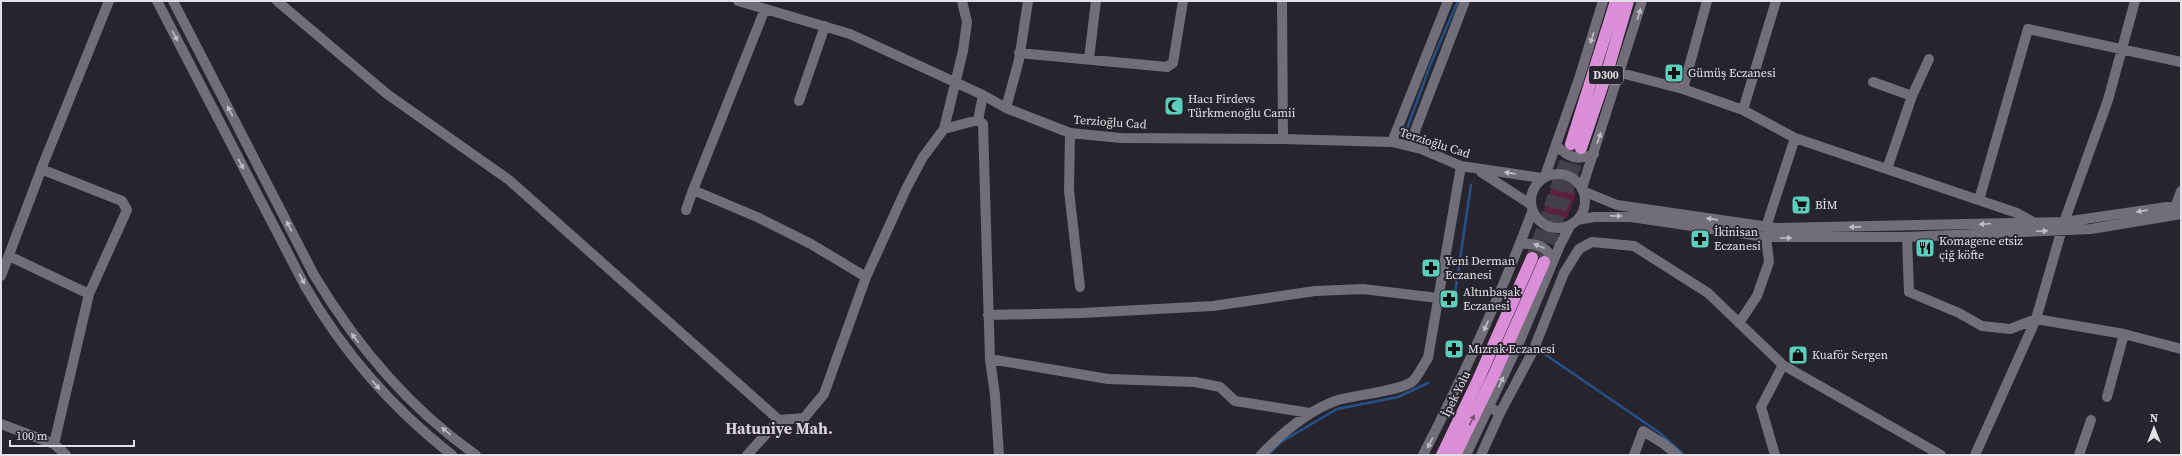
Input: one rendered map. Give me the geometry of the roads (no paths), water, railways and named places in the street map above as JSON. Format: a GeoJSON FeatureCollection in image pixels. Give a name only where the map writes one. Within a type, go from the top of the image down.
{"type":"FeatureCollection","features":[{"type":"Feature","properties":{"kind":"highway","name":"D300"},"geometry":{"type":"LineString","coordinates":[[1616,1],[1576,146],[1608,69],[1628,1]]}},
{"type":"Feature","properties":{"kind":"highway","name":"İpek Yolu"},"geometry":{"type":"LineString","coordinates":[[1442,455],[1478,380],[1532,258]]}},
{"type":"Feature","properties":{"kind":"highway"},"geometry":{"type":"LineString","coordinates":[[1455,455],[1549,261]]}},
{"type":"Feature","properties":{"kind":"street"},"geometry":{"type":"LineString","coordinates":[[1,276],[41,169],[109,1]]}},
{"type":"Feature","properties":{"kind":"street"},"geometry":{"type":"LineString","coordinates":[[157,1],[305,286],[330,326],[389,400],[417,428],[452,455]]}},
{"type":"Feature","properties":{"kind":"street"},"geometry":{"type":"LineString","coordinates":[[173,1],[314,275],[351,333],[376,364],[428,416],[476,455]]}},
{"type":"Feature","properties":{"kind":"street"},"geometry":{"type":"LineString","coordinates":[[277,1],[387,94],[509,180],[779,420],[804,418],[824,394],[866,277],[923,157],[944,129],[963,51],[967,22],[962,1]]}},
{"type":"Feature","properties":{"kind":"street","name":"Terzioğlu Cad"},"geometry":{"type":"LineString","coordinates":[[738,1],[850,34],[1006,108],[1070,133],[1121,138],[1283,139],[1392,142],[1420,149],[1461,166],[1478,170],[1543,177]]}},
{"type":"Feature","properties":{"kind":"street"},"geometry":{"type":"LineString","coordinates":[[1006,108],[1019,53],[1028,1]]}},
{"type":"Feature","properties":{"kind":"street"},"geometry":{"type":"LineString","coordinates":[[1089,59],[1096,1]]}},
{"type":"Feature","properties":{"kind":"street"},"geometry":{"type":"LineString","coordinates":[[1019,53],[1167,67],[1173,63],[1183,1]]}},
{"type":"Feature","properties":{"kind":"street"},"geometry":{"type":"LineString","coordinates":[[1282,1],[1283,139]]}},
{"type":"Feature","properties":{"kind":"street"},"geometry":{"type":"LineString","coordinates":[[1392,142],[1448,1]]}},
{"type":"Feature","properties":{"kind":"street"},"geometry":{"type":"LineString","coordinates":[[1420,149],[1415,140],[1415,131],[1465,1]]}},
{"type":"Feature","properties":{"kind":"street"},"geometry":{"type":"LineString","coordinates":[[1423,455],[1463,377],[1520,244],[1531,208],[1532,190],[1543,177],[1557,146],[1603,1]]}},
{"type":"Feature","properties":{"kind":"street"},"geometry":{"type":"LineString","coordinates":[[1466,455],[1489,407],[1549,261],[1585,207],[1583,190],[1642,1]]}},
{"type":"Feature","properties":{"kind":"street"},"geometry":{"type":"LineString","coordinates":[[1683,89],[1708,1]]}},
{"type":"Feature","properties":{"kind":"street"},"geometry":{"type":"LineString","coordinates":[[1743,110],[1776,1]]}},
{"type":"Feature","properties":{"kind":"street"},"geometry":{"type":"LineString","coordinates":[[1975,455],[2036,319],[2063,226],[2108,100],[2135,1]]}},
{"type":"Feature","properties":{"kind":"street"},"geometry":{"type":"LineString","coordinates":[[686,210],[765,10]]}},
{"type":"Feature","properties":{"kind":"street"},"geometry":{"type":"LineString","coordinates":[[799,101],[825,26]]}},
{"type":"Feature","properties":{"kind":"street"},"geometry":{"type":"LineString","coordinates":[[1979,200],[2028,29],[2181,62]]}},
{"type":"Feature","properties":{"kind":"street"},"geometry":{"type":"LineString","coordinates":[[1887,169],[1912,96],[1929,59]]}},
{"type":"Feature","properties":{"kind":"street"},"geometry":{"type":"LineString","coordinates":[[1621,72],[1683,89],[1743,110],[1795,138],[2017,213],[2035,222]]}},
{"type":"Feature","properties":{"kind":"street"},"geometry":{"type":"LineString","coordinates":[[1873,82],[1912,96]]}},
{"type":"Feature","properties":{"kind":"street"},"geometry":{"type":"LineString","coordinates":[[978,120],[983,96]]}},
{"type":"Feature","properties":{"kind":"street"},"geometry":{"type":"LineString","coordinates":[[944,129],[978,120]]}},
{"type":"Feature","properties":{"kind":"street"},"geometry":{"type":"LineString","coordinates":[[978,120],[983,124],[990,359],[995,395],[999,455]]}},
{"type":"Feature","properties":{"kind":"street"},"geometry":{"type":"LineString","coordinates":[[1070,133],[1069,191],[1080,287]]}},
{"type":"Feature","properties":{"kind":"street"},"geometry":{"type":"LineString","coordinates":[[1739,323],[1757,296],[1769,262],[1766,232],[1795,138]]}},
{"type":"Feature","properties":{"kind":"street"},"geometry":{"type":"LineString","coordinates":[[1557,146],[1564,154],[1573,158],[1586,158],[1594,154]]}},
{"type":"Feature","properties":{"kind":"street"},"geometry":{"type":"LineString","coordinates":[[1261,455],[1276,439],[1310,413],[1336,401],[1392,389],[1412,382],[1428,358],[1461,166]]}},
{"type":"Feature","properties":{"kind":"street"},"geometry":{"type":"LineString","coordinates":[[41,169],[122,201],[127,210],[89,294],[54,444]]}},
{"type":"Feature","properties":{"kind":"street","name":"Terzioğlu Cad"},"geometry":{"type":"LineString","coordinates":[[1478,170],[1494,178],[1531,208]]}},
{"type":"Feature","properties":{"kind":"street"},"geometry":{"type":"LineString","coordinates":[[1543,177],[1553,174],[1566,175],[1577,181],[1583,190],[1617,205],[1766,232],[2035,222],[2063,226]]}},
{"type":"Feature","properties":{"kind":"street"},"geometry":{"type":"LineString","coordinates":[[693,190],[757,217],[811,244],[866,277]]}},
{"type":"Feature","properties":{"kind":"street"},"geometry":{"type":"LineString","coordinates":[[1531,208],[1544,225],[1562,228],[1594,217],[1631,217],[1766,232],[1907,237],[2063,226],[2180,208],[2181,191]]}},
{"type":"Feature","properties":{"kind":"street"},"geometry":{"type":"LineString","coordinates":[[1907,237],[1909,292],[1959,313],[1982,326],[2010,329],[2036,319],[2124,334],[2181,349]]}},
{"type":"Feature","properties":{"kind":"street"},"geometry":{"type":"LineString","coordinates":[[1481,455],[1500,413],[1533,350],[1564,273],[1579,249],[1592,242],[1634,246],[1708,293],[1783,365],[1941,455]]}},
{"type":"Feature","properties":{"kind":"street"},"geometry":{"type":"LineString","coordinates":[[1520,244],[1541,246],[1550,253],[1549,261]]}},
{"type":"Feature","properties":{"kind":"street"},"geometry":{"type":"LineString","coordinates":[[8,256],[89,294]]}},
{"type":"Feature","properties":{"kind":"street"},"geometry":{"type":"LineString","coordinates":[[988,315],[1082,313],[1213,306],[1315,292],[1363,289],[1438,298]]}},
{"type":"Feature","properties":{"kind":"street"},"geometry":{"type":"LineString","coordinates":[[2107,397],[2124,334]]}},
{"type":"Feature","properties":{"kind":"street"},"geometry":{"type":"LineString","coordinates":[[990,359],[1108,379],[1195,382],[1220,387],[1235,401],[1310,413]]}},
{"type":"Feature","properties":{"kind":"street"},"geometry":{"type":"LineString","coordinates":[[1775,455],[1761,406],[1783,365]]}},
{"type":"Feature","properties":{"kind":"street"},"geometry":{"type":"LineString","coordinates":[[1489,407],[1500,413]]}},
{"type":"Feature","properties":{"kind":"street"},"geometry":{"type":"LineString","coordinates":[[753,453],[779,420]]}},
{"type":"Feature","properties":{"kind":"street"},"geometry":{"type":"LineString","coordinates":[[2080,455],[2091,420]]}},
{"type":"Feature","properties":{"kind":"street"},"geometry":{"type":"LineString","coordinates":[[1,424],[54,444],[66,455]]}},
{"type":"Feature","properties":{"kind":"street"},"geometry":{"type":"LineString","coordinates":[[1634,455],[1643,431],[1664,444],[1676,455]]}},
{"type":"Feature","properties":{"kind":"waterway"},"geometry":{"type":"LineString","coordinates":[[1402,142],[1431,63],[1458,1]]}},
{"type":"Feature","properties":{"kind":"waterway"},"geometry":{"type":"LineString","coordinates":[[1455,293],[1471,185]]}},
{"type":"Feature","properties":{"kind":"waterway"},"geometry":{"type":"LineString","coordinates":[[1543,353],[1660,433],[1684,455]]}},
{"type":"Feature","properties":{"kind":"waterway"},"geometry":{"type":"LineString","coordinates":[[1268,455],[1281,442],[1337,409],[1398,397],[1428,383]]}},
{"type":"Feature","properties":{"kind":"tunnel"},"geometry":{"type":"LineString","coordinates":[[1532,258],[1571,145]]}},
{"type":"Feature","properties":{"kind":"tunnel"},"geometry":{"type":"LineString","coordinates":[[1544,261],[1581,148]]}},
{"type":"Feature","properties":{"kind":"place","name":"Gümüş Eczanesi"},"geometry":{"type":"Point","coordinates":[1674,73]}},
{"type":"Feature","properties":{"kind":"place","name":"Hacı Firdevs Türkmenoğlu Camii"},"geometry":{"type":"Point","coordinates":[1174,106]}},
{"type":"Feature","properties":{"kind":"place","name":"BİM"},"geometry":{"type":"Point","coordinates":[1801,205]}},
{"type":"Feature","properties":{"kind":"place","name":"İkinisan Eczanesi"},"geometry":{"type":"Point","coordinates":[1700,239]}},
{"type":"Feature","properties":{"kind":"place","name":"Komagene etsiz çiğ köfte"},"geometry":{"type":"Point","coordinates":[1925,248]}},
{"type":"Feature","properties":{"kind":"place","name":"Yeni Derman Eczanesi"},"geometry":{"type":"Point","coordinates":[1431,268]}},
{"type":"Feature","properties":{"kind":"place","name":"Altınbaşak Eczanesi"},"geometry":{"type":"Point","coordinates":[1449,299]}},
{"type":"Feature","properties":{"kind":"place","name":"Mızrak Eczanesi"},"geometry":{"type":"Point","coordinates":[1454,349]}},
{"type":"Feature","properties":{"kind":"place","name":"Kuaför Sergen"},"geometry":{"type":"Point","coordinates":[1798,355]}},
{"type":"Feature","properties":{"kind":"district","name":"Hatuniye Mah."},"geometry":{"type":"Point","coordinates":[779,428]}}]}
